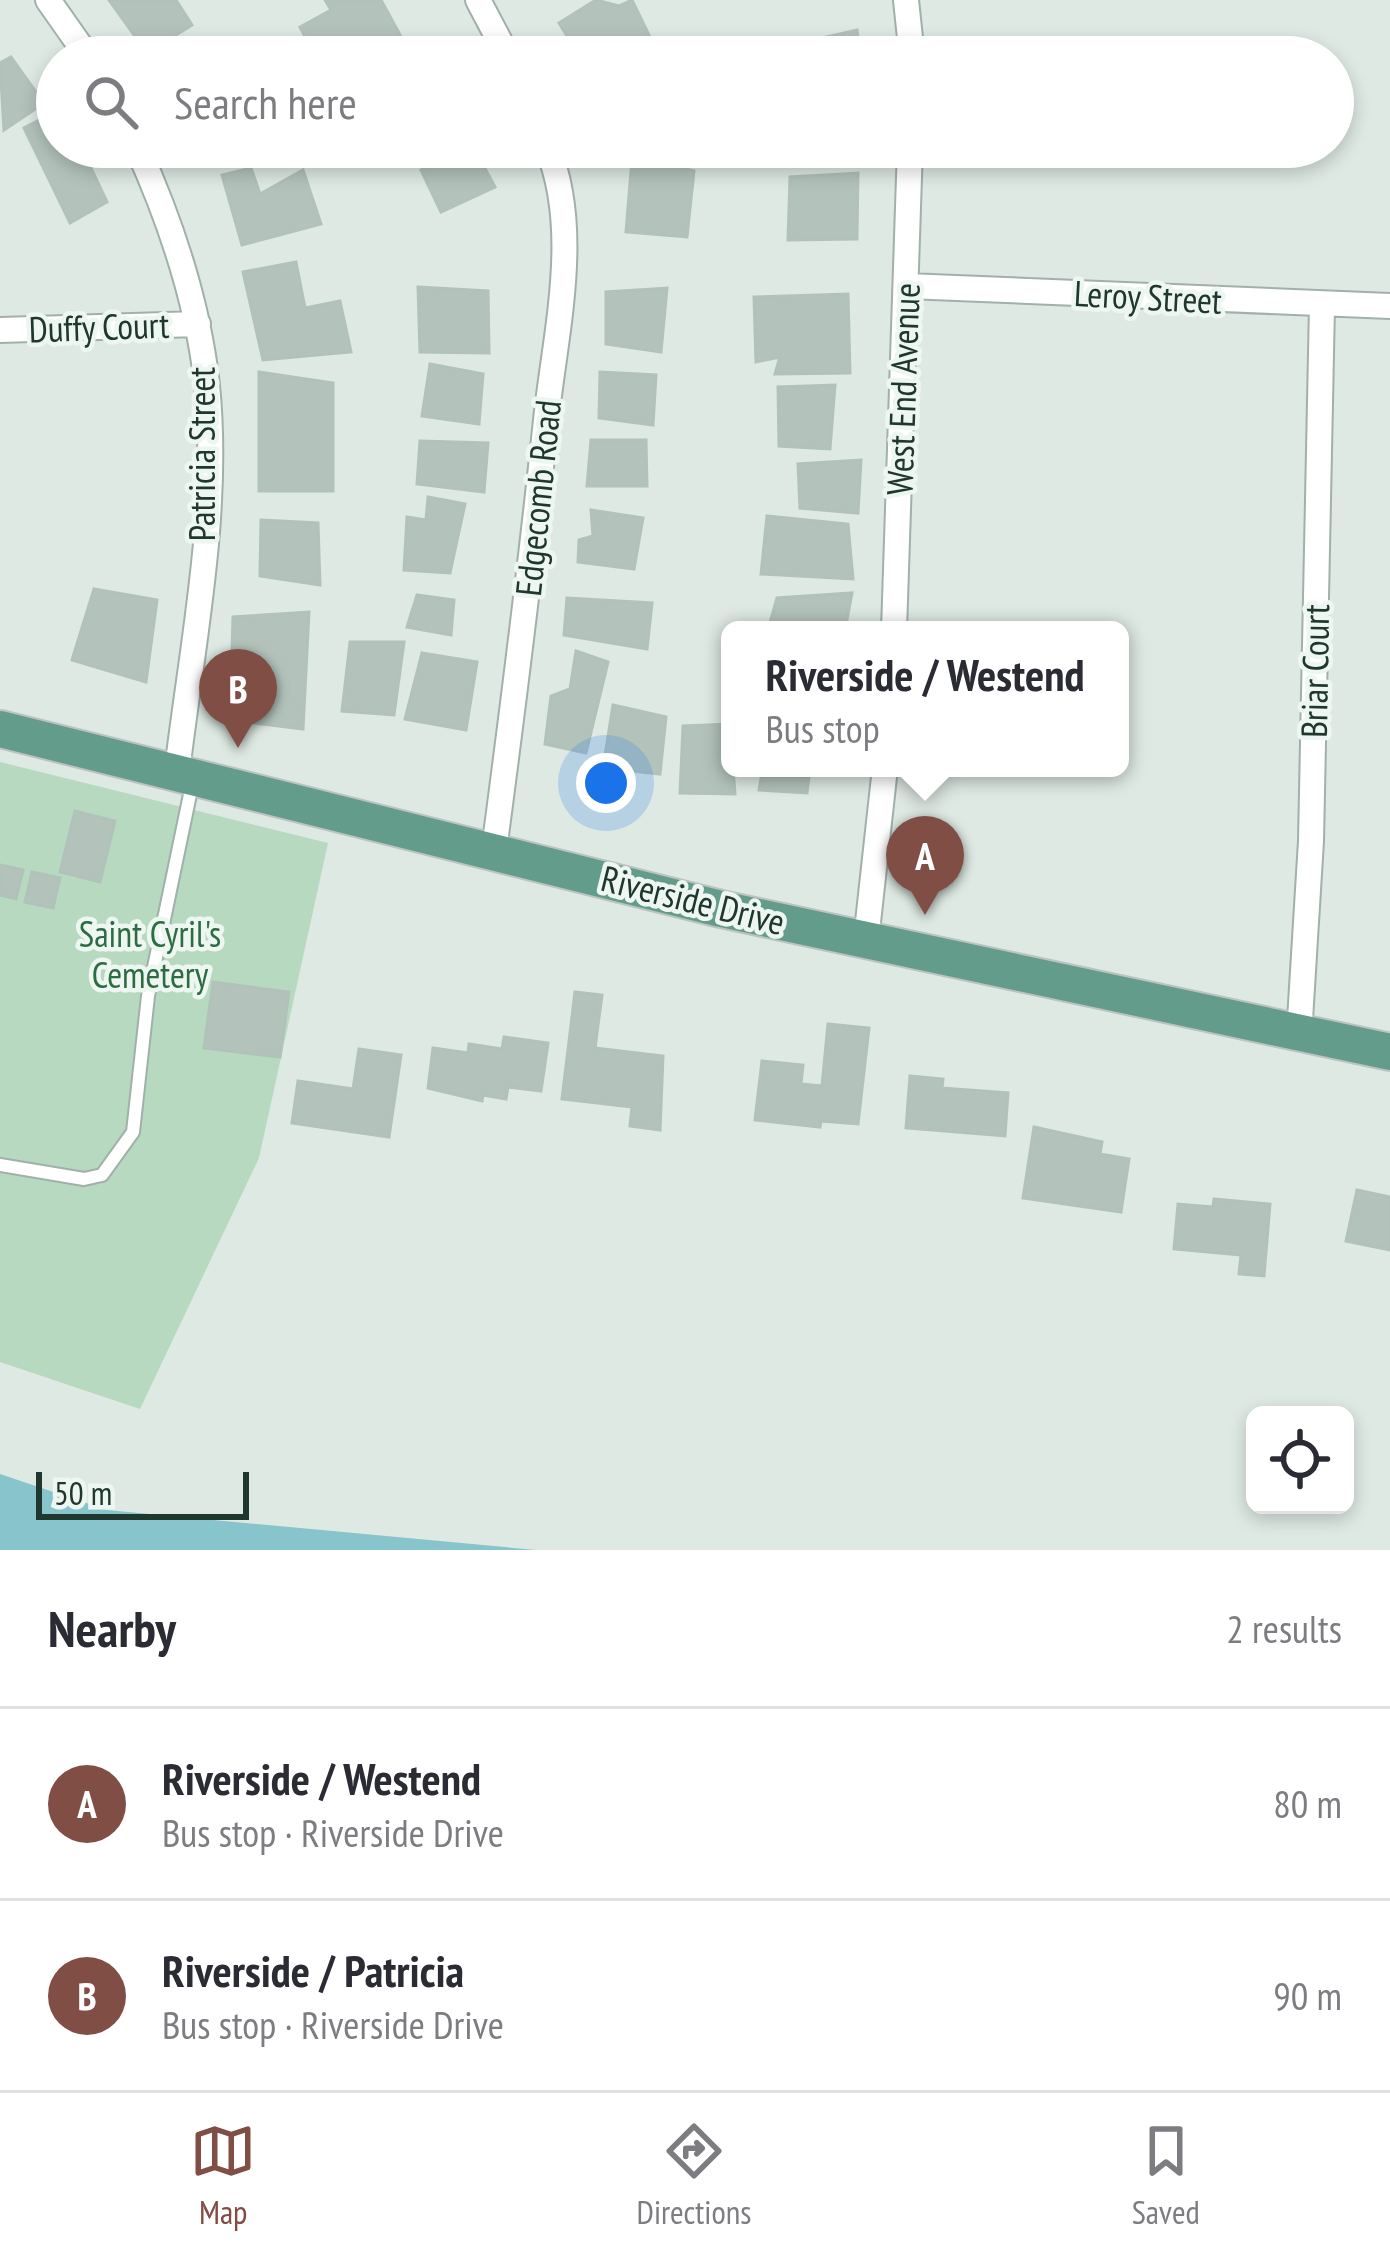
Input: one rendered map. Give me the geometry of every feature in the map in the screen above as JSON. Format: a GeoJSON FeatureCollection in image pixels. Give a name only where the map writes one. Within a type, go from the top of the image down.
{"type":"FeatureCollection","features":[{"type":"Feature","properties":{"kind":"main road","name":"Riverside Drive"},"geometry":{"type":"LineString","coordinates":[[0,729],[866,940],[1390,1052]]}},
{"type":"Feature","properties":{"kind":"street"},"geometry":{"type":"LineString","coordinates":[[48,0],[73,36]]}},
{"type":"Feature","properties":{"kind":"street"},"geometry":{"type":"LineString","coordinates":[[478,0],[497,36]]}},
{"type":"Feature","properties":{"kind":"street"},"geometry":{"type":"LineString","coordinates":[[906,0],[910,36]]}},
{"type":"Feature","properties":{"kind":"street","name":"Patricia Street"},"geometry":{"type":"LineString","coordinates":[[145,168],[171,233],[198,324],[210,455],[185,773]]}},
{"type":"Feature","properties":{"kind":"street","name":"Edgecomb Road"},"geometry":{"type":"LineString","coordinates":[[494,850],[528,597],[563,259],[561,198],[553,168]]}},
{"type":"Feature","properties":{"kind":"street","name":"West End Avenue"},"geometry":{"type":"LineString","coordinates":[[894,621],[910,168]]}},
{"type":"Feature","properties":{"kind":"street","name":"Leroy Street"},"geometry":{"type":"LineString","coordinates":[[907,286],[1390,306]]}},
{"type":"Feature","properties":{"kind":"street","name":"Briar Court"},"geometry":{"type":"LineString","coordinates":[[1299,1036],[1311,842],[1322,305]]}},
{"type":"Feature","properties":{"kind":"street","name":"Duffy Court"},"geometry":{"type":"LineString","coordinates":[[0,329],[198,324]]}},
{"type":"Feature","properties":{"kind":"street"},"geometry":{"type":"LineString","coordinates":[[866,940],[884,777]]}},
{"type":"Feature","properties":{"kind":"lane"},"geometry":{"type":"LineString","coordinates":[[0,1165],[84,1179],[102,1174],[120,1157],[133,1132],[148,996],[185,773]]}},
{"type":"Feature","properties":{"kind":"green space","name":"Saint Cyril's Cemetery"},"geometry":{"type":"Polygon","coordinates":[[[0,762],[328,843],[259,1158],[140,1409],[0,1362],[0,762]]]}},
{"type":"Feature","properties":{"kind":"water"},"geometry":{"type":"Polygon","coordinates":[[[0,1474],[107,1510],[536,1550],[0,1550],[0,1474]]]}},
{"type":"Feature","properties":{"kind":"building"},"geometry":{"type":"Polygon","coordinates":[[[109,0],[176,0],[192,25],[174,36],[135,36],[109,0]]]}},
{"type":"Feature","properties":{"kind":"building"},"geometry":{"type":"Polygon","coordinates":[[[325,0],[381,0],[400,35],[305,36],[300,27],[331,10],[325,0]]]}},
{"type":"Feature","properties":{"kind":"building"},"geometry":{"type":"Polygon","coordinates":[[[596,0],[619,6],[632,0],[649,35],[567,36],[559,23],[596,0]]]}},
{"type":"Feature","properties":{"kind":"building"},"geometry":{"type":"Polygon","coordinates":[[[11,57],[36,92],[36,108],[4,130],[0,63],[11,57]]]}},
{"type":"Feature","properties":{"kind":"building"},"geometry":{"type":"Polygon","coordinates":[[[36,122],[36,153],[24,128],[36,122]]]}},
{"type":"Feature","properties":{"kind":"building"},"geometry":{"type":"Polygon","coordinates":[[[43,168],[91,168],[107,202],[70,223],[43,168]]]}},
{"type":"Feature","properties":{"kind":"building"},"geometry":{"type":"Polygon","coordinates":[[[251,168],[260,194],[303,170],[321,224],[242,245],[222,175],[251,168]]]}},
{"type":"Feature","properties":{"kind":"building"},"geometry":{"type":"Polygon","coordinates":[[[485,168],[495,187],[441,212],[421,170],[485,168]]]}},
{"type":"Feature","properties":{"kind":"building"},"geometry":{"type":"Polygon","coordinates":[[[631,168],[694,171],[687,237],[626,232],[631,168]]]}},
{"type":"Feature","properties":{"kind":"building"},"geometry":{"type":"Polygon","coordinates":[[[858,173],[857,239],[788,240],[790,177],[858,173]]]}},
{"type":"Feature","properties":{"kind":"building"},"geometry":{"type":"Polygon","coordinates":[[[296,262],[305,308],[340,301],[351,352],[263,360],[243,272],[296,262]]]}},
{"type":"Feature","properties":{"kind":"building"},"geometry":{"type":"Polygon","coordinates":[[[418,287],[488,291],[489,353],[420,352],[418,287]]]}},
{"type":"Feature","properties":{"kind":"building"},"geometry":{"type":"Polygon","coordinates":[[[667,288],[661,352],[606,344],[606,292],[667,288]]]}},
{"type":"Feature","properties":{"kind":"building"},"geometry":{"type":"Polygon","coordinates":[[[848,294],[850,373],[775,374],[780,357],[756,362],[754,297],[848,294]]]}},
{"type":"Feature","properties":{"kind":"building"},"geometry":{"type":"Polygon","coordinates":[[[430,364],[483,374],[479,424],[422,416],[430,364]]]}},
{"type":"Feature","properties":{"kind":"building"},"geometry":{"type":"Polygon","coordinates":[[[259,372],[333,383],[333,491],[259,491],[259,372]]]}},
{"type":"Feature","properties":{"kind":"building"},"geometry":{"type":"Polygon","coordinates":[[[600,372],[656,375],[653,425],[599,418],[600,372]]]}},
{"type":"Feature","properties":{"kind":"building"},"geometry":{"type":"Polygon","coordinates":[[[835,385],[830,449],[779,446],[778,387],[835,385]]]}},
{"type":"Feature","properties":{"kind":"building"},"geometry":{"type":"Polygon","coordinates":[[[591,440],[646,440],[647,486],[587,486],[591,440]]]}},
{"type":"Feature","properties":{"kind":"building"},"geometry":{"type":"Polygon","coordinates":[[[420,441],[488,443],[484,492],[417,484],[420,441]]]}},
{"type":"Feature","properties":{"kind":"building"},"geometry":{"type":"Polygon","coordinates":[[[861,460],[858,513],[800,508],[798,464],[861,460]]]}},
{"type":"Feature","properties":{"kind":"building"},"geometry":{"type":"Polygon","coordinates":[[[428,497],[465,504],[450,573],[404,570],[407,517],[426,520],[428,497]]]}},
{"type":"Feature","properties":{"kind":"building"},"geometry":{"type":"Polygon","coordinates":[[[591,510],[643,518],[634,569],[578,562],[579,540],[593,536],[591,510]]]}},
{"type":"Feature","properties":{"kind":"building"},"geometry":{"type":"Polygon","coordinates":[[[767,516],[848,524],[853,579],[761,574],[767,516]]]}},
{"type":"Feature","properties":{"kind":"building"},"geometry":{"type":"Polygon","coordinates":[[[261,520],[318,523],[320,585],[260,576],[261,520]]]}},
{"type":"Feature","properties":{"kind":"building"},"geometry":{"type":"Polygon","coordinates":[[[94,589],[157,600],[146,682],[72,660],[94,589]]]}},
{"type":"Feature","properties":{"kind":"building"},"geometry":{"type":"Polygon","coordinates":[[[852,593],[847,621],[771,621],[777,598],[852,593]]]}},
{"type":"Feature","properties":{"kind":"building"},"geometry":{"type":"Polygon","coordinates":[[[417,595],[454,600],[451,635],[407,627],[417,595]]]}},
{"type":"Feature","properties":{"kind":"building"},"geometry":{"type":"Polygon","coordinates":[[[567,598],[652,603],[647,649],[564,635],[567,598]]]}},
{"type":"Feature","properties":{"kind":"building"},"geometry":{"type":"Polygon","coordinates":[[[309,612],[303,729],[230,720],[233,617],[309,612]]]}},
{"type":"Feature","properties":{"kind":"building"},"geometry":{"type":"Polygon","coordinates":[[[350,642],[404,642],[394,715],[342,711],[350,642]]]}},
{"type":"Feature","properties":{"kind":"building"},"geometry":{"type":"Polygon","coordinates":[[[576,651],[608,662],[586,753],[545,744],[551,696],[570,689],[576,651]]]}},
{"type":"Feature","properties":{"kind":"building"},"geometry":{"type":"Polygon","coordinates":[[[422,653],[477,662],[466,730],[405,719],[422,653]]]}},
{"type":"Feature","properties":{"kind":"building"},"geometry":{"type":"Polygon","coordinates":[[[613,705],[666,717],[660,774],[603,768],[613,705]]]}},
{"type":"Feature","properties":{"kind":"building"},"geometry":{"type":"Polygon","coordinates":[[[721,724],[721,777],[734,777],[735,794],[680,793],[683,726],[721,724]]]}},
{"type":"Feature","properties":{"kind":"building"},"geometry":{"type":"Polygon","coordinates":[[[761,777],[809,777],[807,793],[759,790],[761,777]]]}},
{"type":"Feature","properties":{"kind":"building"},"geometry":{"type":"Polygon","coordinates":[[[75,811],[115,821],[100,882],[60,872],[75,811]]]}},
{"type":"Feature","properties":{"kind":"building"},"geometry":{"type":"Polygon","coordinates":[[[0,865],[23,870],[16,899],[0,895],[0,865]]]}},
{"type":"Feature","properties":{"kind":"building"},"geometry":{"type":"Polygon","coordinates":[[[32,872],[60,878],[53,908],[25,902],[32,872]]]}},
{"type":"Feature","properties":{"kind":"building"},"geometry":{"type":"Polygon","coordinates":[[[213,982],[289,992],[280,1057],[204,1048],[213,982]]]}},
{"type":"Feature","properties":{"kind":"building"},"geometry":{"type":"Polygon","coordinates":[[[575,992],[602,995],[595,1048],[663,1056],[660,1130],[630,1126],[632,1107],[562,1099],[575,992]]]}},
{"type":"Feature","properties":{"kind":"building"},"geometry":{"type":"Polygon","coordinates":[[[828,1024],[869,1028],[858,1124],[821,1121],[820,1127],[755,1120],[762,1061],[803,1065],[801,1084],[822,1086],[828,1024]]]}},
{"type":"Feature","properties":{"kind":"building"},"geometry":{"type":"Polygon","coordinates":[[[504,1037],[548,1043],[541,1091],[508,1087],[506,1099],[483,1095],[482,1101],[428,1088],[433,1048],[468,1053],[469,1044],[502,1049],[504,1037]]]}},
{"type":"Feature","properties":{"kind":"building"},"geometry":{"type":"Polygon","coordinates":[[[359,1049],[401,1055],[389,1137],[292,1123],[298,1081],[353,1089],[359,1049]]]}},
{"type":"Feature","properties":{"kind":"building"},"geometry":{"type":"Polygon","coordinates":[[[910,1076],[943,1079],[942,1088],[1008,1093],[1005,1136],[906,1128],[910,1076]]]}},
{"type":"Feature","properties":{"kind":"building"},"geometry":{"type":"Polygon","coordinates":[[[1034,1127],[1102,1142],[1100,1154],[1129,1159],[1121,1212],[1023,1198],[1034,1127]]]}},
{"type":"Feature","properties":{"kind":"building"},"geometry":{"type":"Polygon","coordinates":[[[1357,1190],[1390,1197],[1390,1250],[1346,1241],[1357,1190]]]}},
{"type":"Feature","properties":{"kind":"building"},"geometry":{"type":"Polygon","coordinates":[[[1214,1199],[1270,1204],[1264,1276],[1239,1274],[1241,1255],[1174,1249],[1178,1204],[1213,1207],[1214,1199]]]}},
{"type":"Feature","properties":{"kind":"place","name":"Riverside / Patricia"},"geometry":{"type":"Point","coordinates":[238,748]}},
{"type":"Feature","properties":{"kind":"place","name":"Riverside / Westend"},"geometry":{"type":"Point","coordinates":[925,915]}}]}
